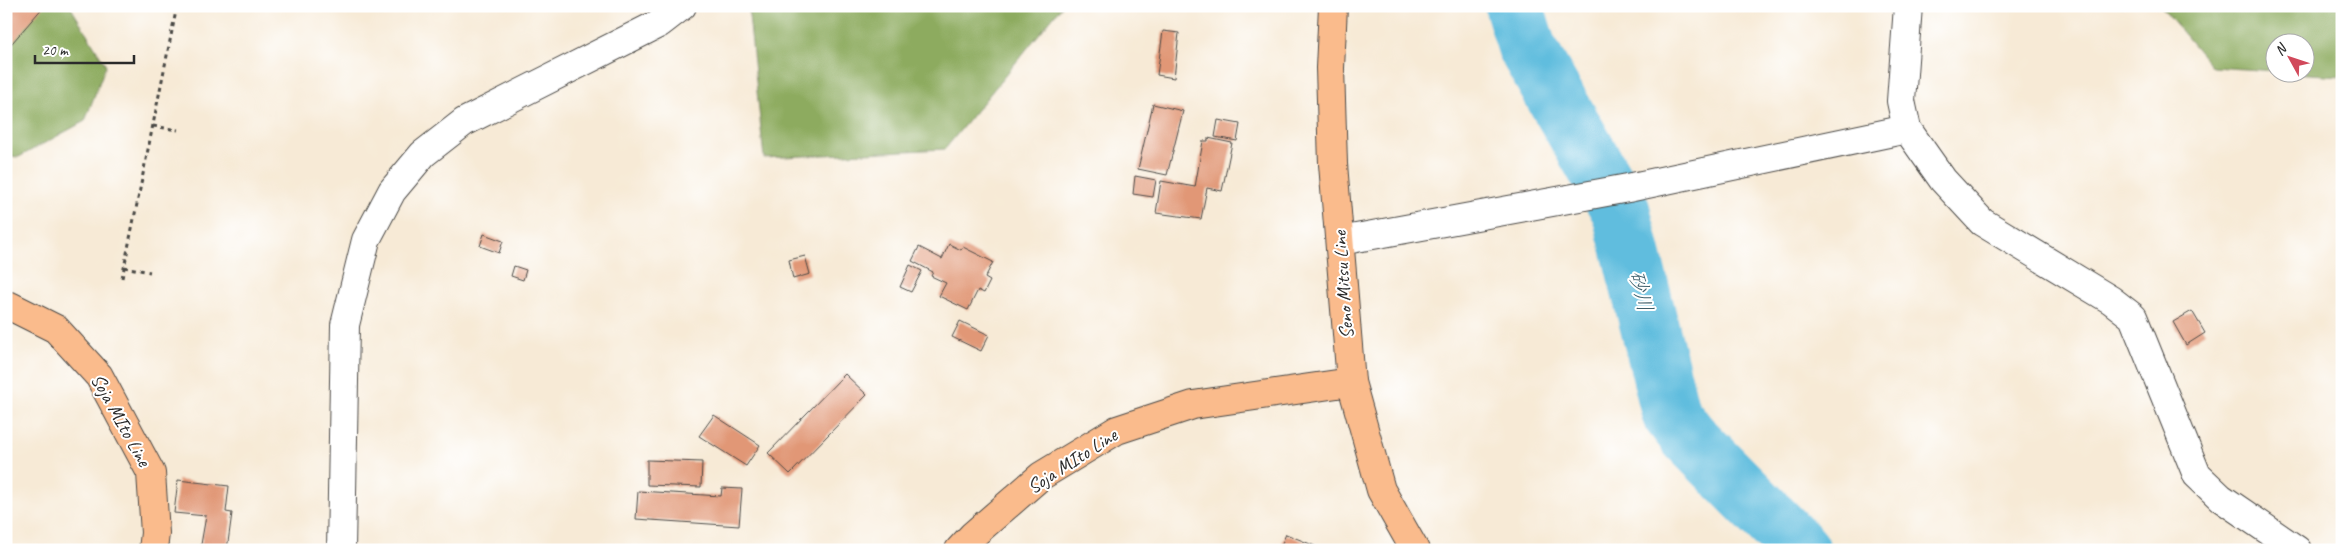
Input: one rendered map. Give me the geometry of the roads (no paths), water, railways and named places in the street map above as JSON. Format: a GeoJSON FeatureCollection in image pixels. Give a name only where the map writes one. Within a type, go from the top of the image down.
{"type":"FeatureCollection","features":[{"type":"Feature","properties":{"kind":"main road","name":"Seno Mitsu Line"},"geometry":{"type":"LineString","coordinates":[[1333,6],[1330,68],[1334,164],[1351,382],[1381,490],[1415,550]]}},
{"type":"Feature","properties":{"kind":"main road","name":"Soja MIto Line"},"geometry":{"type":"LineString","coordinates":[[6,307],[10,306],[56,329],[99,376],[151,473],[155,533],[153,550]]}},
{"type":"Feature","properties":{"kind":"main road","name":"Soja MIto Line"},"geometry":{"type":"LineString","coordinates":[[959,550],[973,535],[1041,476],[1117,430],[1193,405],[1351,382]]}},
{"type":"Feature","properties":{"kind":"street"},"geometry":{"type":"LineString","coordinates":[[341,550],[345,325],[366,240],[392,191],[423,154],[464,122],[660,23],[682,6]]}},
{"type":"Feature","properties":{"kind":"street"},"geometry":{"type":"LineString","coordinates":[[1908,6],[1901,101],[1906,129],[1943,180],[1982,222],[2111,300],[2133,317],[2197,475],[2221,498],[2297,550]]}},
{"type":"Feature","properties":{"kind":"street"},"geometry":{"type":"LineString","coordinates":[[1340,241],[1628,188],[1906,129]]}},
{"type":"Feature","properties":{"kind":"waterway","name":"砂川"},"geometry":{"type":"LineString","coordinates":[[1514,6],[1527,48],[1621,211],[1671,414],[1688,436],[1801,550]]}}]}
